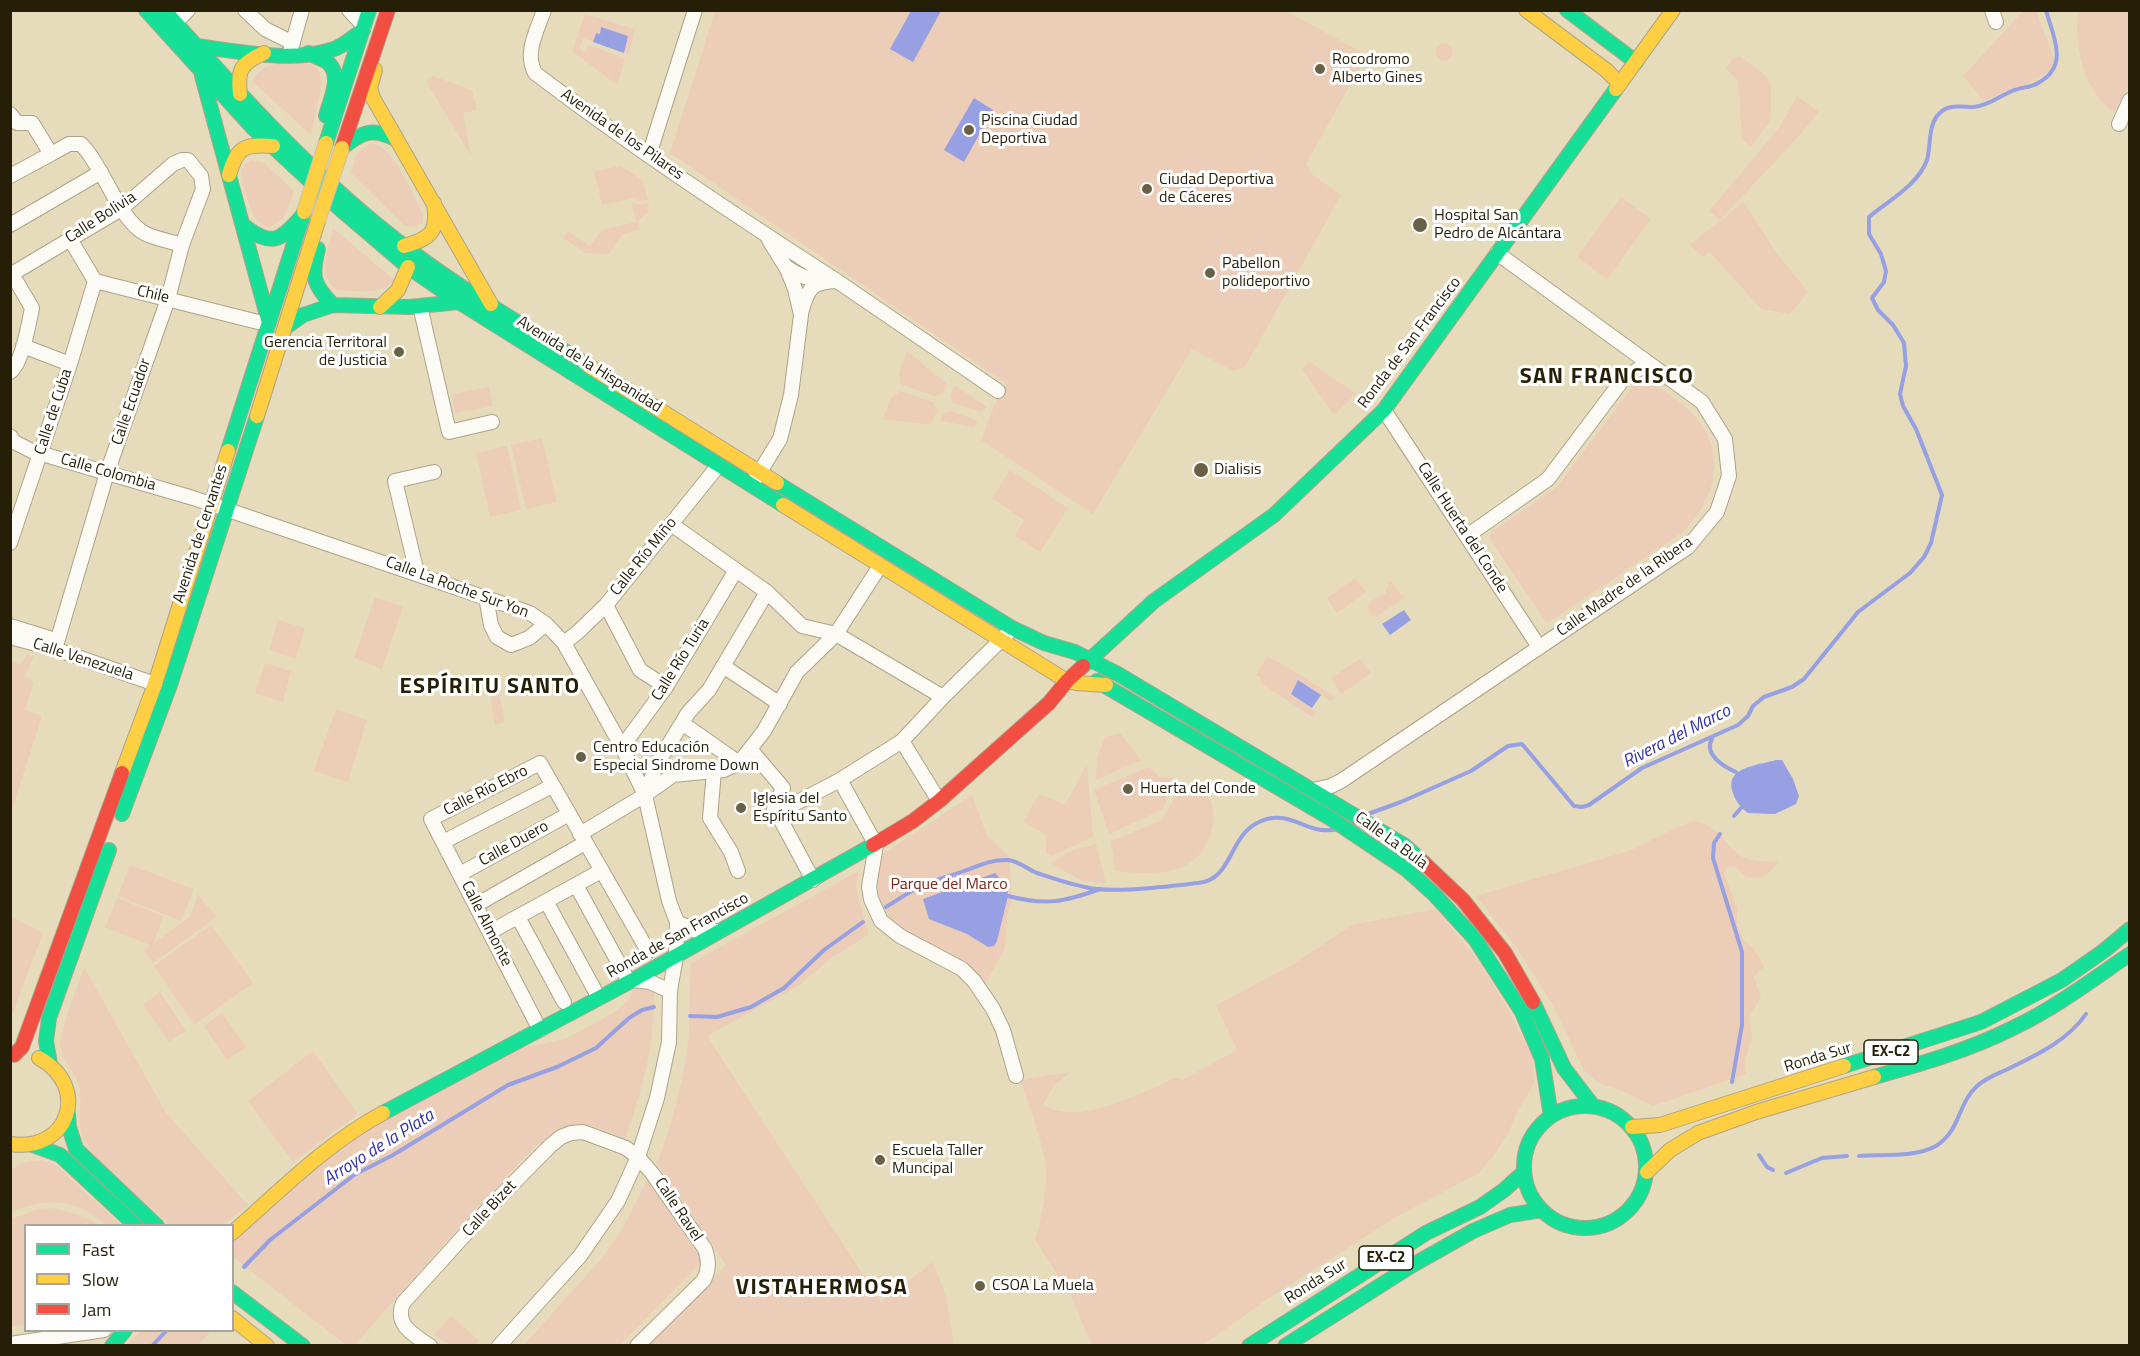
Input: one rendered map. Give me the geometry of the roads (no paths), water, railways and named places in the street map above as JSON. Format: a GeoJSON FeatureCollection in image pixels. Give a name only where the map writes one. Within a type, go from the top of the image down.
{"type":"FeatureCollection","features":[{"type":"Feature","properties":{"kind":"main road","name":"Avenida de la Hispanidad"},"geometry":{"type":"LineString","coordinates":[[146,10],[236,110],[340,209],[408,267],[459,302],[718,466],[1001,641],[1072,682]]}},
{"type":"Feature","properties":{"kind":"main road","name":"Avenida de la Hispanidad"},"geometry":{"type":"LineString","coordinates":[[164,10],[240,94],[303,158],[422,261],[493,308],[1012,628],[1044,643],[1075,652],[1092,665]]}},
{"type":"Feature","properties":{"kind":"main road","name":"Avenida de Cervantes"},"geometry":{"type":"LineString","coordinates":[[12,1056],[22,1047],[155,684],[264,322],[304,212],[369,10]]}},
{"type":"Feature","properties":{"kind":"main road","name":"Avenida de Cervantes"},"geometry":{"type":"LineString","coordinates":[[50,1064],[45,1051],[49,1018],[170,684],[388,10]]}},
{"type":"Feature","properties":{"kind":"main road"},"geometry":{"type":"LineString","coordinates":[[1526,10],[1606,70],[1620,84]]}},
{"type":"Feature","properties":{"kind":"main road"},"geometry":{"type":"LineString","coordinates":[[1567,10],[1636,62]]}},
{"type":"Feature","properties":{"kind":"main road","name":"Ronda de San Francisco"},"geometry":{"type":"LineString","coordinates":[[234,1231],[320,1156],[368,1121],[631,981],[876,845],[939,801],[1092,665],[1154,602],[1274,515],[1384,410],[1673,10]]}},
{"type":"Feature","properties":{"kind":"main road"},"geometry":{"type":"LineString","coordinates":[[308,53],[332,50],[364,28]]}},
{"type":"Feature","properties":{"kind":"main road"},"geometry":{"type":"LineString","coordinates":[[196,46],[264,53]]}},
{"type":"Feature","properties":{"kind":"main road"},"geometry":{"type":"LineString","coordinates":[[240,94],[238,81],[240,71],[247,61],[264,53],[291,48],[328,63],[334,70],[336,78],[325,120],[327,139]]}},
{"type":"Feature","properties":{"kind":"main road"},"geometry":{"type":"LineString","coordinates":[[372,57],[377,63],[370,88],[371,93],[493,308]]}},
{"type":"Feature","properties":{"kind":"main road"},"geometry":{"type":"LineString","coordinates":[[201,72],[243,225],[264,322]]}},
{"type":"Feature","properties":{"kind":"main road"},"geometry":{"type":"LineString","coordinates":[[342,148],[356,136],[369,130],[386,133],[396,140]]}},
{"type":"Feature","properties":{"kind":"main road"},"geometry":{"type":"LineString","coordinates":[[229,177],[235,155],[242,147],[256,144],[273,146]]}},
{"type":"Feature","properties":{"kind":"main road"},"geometry":{"type":"LineString","coordinates":[[404,246],[422,241],[431,234],[435,220],[434,202]]}},
{"type":"Feature","properties":{"kind":"main road"},"geometry":{"type":"LineString","coordinates":[[243,225],[259,238],[270,241],[285,235],[304,212]]}},
{"type":"Feature","properties":{"kind":"main road"},"geometry":{"type":"LineString","coordinates":[[314,235],[318,249],[312,271],[314,284],[333,305]]}},
{"type":"Feature","properties":{"kind":"main road"},"geometry":{"type":"LineString","coordinates":[[380,307],[400,289],[408,267]]}},
{"type":"Feature","properties":{"kind":"main road"},"geometry":{"type":"LineString","coordinates":[[286,327],[303,315],[333,305],[380,307],[459,302]]}},
{"type":"Feature","properties":{"kind":"main road"},"geometry":{"type":"LineString","coordinates":[[1111,645],[1118,674]]}},
{"type":"Feature","properties":{"kind":"main road","name":"Calle La Bula"},"geometry":{"type":"LineString","coordinates":[[1551,1116],[1542,1059],[1522,1012],[1466,928],[1434,894],[1406,869],[1330,818],[1093,678],[1092,665],[1118,674],[1404,846],[1463,900],[1505,953],[1540,1014],[1564,1068],[1593,1106]]}},
{"type":"Feature","properties":{"kind":"main road","name":"Calle La Bula"},"geometry":{"type":"LineString","coordinates":[[1072,682],[1106,685]]}},
{"type":"Feature","properties":{"kind":"main road","name":"Ronda Sur"},"geometry":{"type":"LineString","coordinates":[[1632,1127],[1660,1125],[1981,1022],[2062,981],[2130,929]]}},
{"type":"Feature","properties":{"kind":"main road","name":"Ronda Sur"},"geometry":{"type":"LineString","coordinates":[[1647,1173],[1670,1150],[1698,1133],[1756,1112],[1926,1062],[2012,1029],[2054,1007],[2130,954]]}},
{"type":"Feature","properties":{"kind":"main road"},"geometry":{"type":"LineString","coordinates":[[12,1056],[33,1055],[58,1071],[66,1085],[69,1127],[76,1149],[155,1224]]}},
{"type":"Feature","properties":{"kind":"main road","name":"EX-C2"},"geometry":{"type":"LineString","coordinates":[[1593,1106],[1621,1117],[1632,1127],[1641,1141],[1646,1156],[1647,1173],[1644,1188],[1637,1202],[1626,1213],[1614,1222],[1584,1229],[1554,1220],[1533,1199],[1524,1172],[1525,1156],[1530,1140],[1551,1116],[1564,1109],[1593,1106]]}},
{"type":"Feature","properties":{"kind":"main road"},"geometry":{"type":"LineString","coordinates":[[13,1147],[33,1145],[47,1139],[58,1129],[68,1114]]}},
{"type":"Feature","properties":{"kind":"main road"},"geometry":{"type":"LineString","coordinates":[[33,1145],[60,1155],[134,1224]]}},
{"type":"Feature","properties":{"kind":"main road","name":"Ronda Sur"},"geometry":{"type":"LineString","coordinates":[[1249,1346],[1426,1233],[1480,1207],[1524,1172]]}},
{"type":"Feature","properties":{"kind":"main road","name":"EX-C2"},"geometry":{"type":"LineString","coordinates":[[1285,1346],[1411,1266],[1473,1232],[1510,1215],[1542,1210]]}},
{"type":"Feature","properties":{"kind":"main road"},"geometry":{"type":"LineString","coordinates":[[234,1294],[303,1346]]}},
{"type":"Feature","properties":{"kind":"main road"},"geometry":{"type":"LineString","coordinates":[[234,1320],[267,1346]]}},
{"type":"Feature","properties":{"kind":"main road"},"geometry":{"type":"LineString","coordinates":[[112,1346],[123,1332]]}},
{"type":"Feature","properties":{"kind":"street"},"geometry":{"type":"LineString","coordinates":[[175,23],[188,10]]}},
{"type":"Feature","properties":{"kind":"street"},"geometry":{"type":"LineString","coordinates":[[245,10],[265,29],[291,48],[297,13]]}},
{"type":"Feature","properties":{"kind":"street"},"geometry":{"type":"LineString","coordinates":[[349,10],[364,28]]}},
{"type":"Feature","properties":{"kind":"street","name":"Avenida de los Pilares"},"geometry":{"type":"LineString","coordinates":[[544,10],[530,56],[530,64],[535,73],[819,275]]}},
{"type":"Feature","properties":{"kind":"street"},"geometry":{"type":"LineString","coordinates":[[650,155],[695,10]]}},
{"type":"Feature","properties":{"kind":"street"},"geometry":{"type":"LineString","coordinates":[[2119,124],[2130,100]]}},
{"type":"Feature","properties":{"kind":"street"},"geometry":{"type":"LineString","coordinates":[[13,121],[32,123],[51,154]]}},
{"type":"Feature","properties":{"kind":"street"},"geometry":{"type":"LineString","coordinates":[[10,176],[69,144],[81,144],[90,153],[121,209],[144,233],[182,245]]}},
{"type":"Feature","properties":{"kind":"street","name":"Calle Bolivia"},"geometry":{"type":"LineString","coordinates":[[11,274],[121,209],[173,164],[188,160]]}},
{"type":"Feature","properties":{"kind":"street","name":"Calle Ecuador"},"geometry":{"type":"LineString","coordinates":[[56,645],[107,473],[168,299],[182,245],[203,189],[201,176],[188,160]]}},
{"type":"Feature","properties":{"kind":"street"},"geometry":{"type":"LineString","coordinates":[[10,225],[101,172]]}},
{"type":"Feature","properties":{"kind":"street"},"geometry":{"type":"LineString","coordinates":[[764,234],[796,280],[801,315]]}},
{"type":"Feature","properties":{"kind":"street"},"geometry":{"type":"LineString","coordinates":[[70,239],[94,281]]}},
{"type":"Feature","properties":{"kind":"street","name":"Calle Madre de la Ribera"},"geometry":{"type":"LineString","coordinates":[[1313,790],[1337,783],[1688,547],[1717,513],[1729,476],[1725,439],[1702,402],[1497,253]]}},
{"type":"Feature","properties":{"kind":"street"},"geometry":{"type":"LineString","coordinates":[[10,372],[15,369],[23,346],[32,308],[11,274]]}},
{"type":"Feature","properties":{"kind":"street"},"geometry":{"type":"LineString","coordinates":[[796,280],[819,275],[837,281],[998,391]]}},
{"type":"Feature","properties":{"kind":"street"},"geometry":{"type":"LineString","coordinates":[[746,482],[755,478],[780,439],[791,395],[805,297],[819,275]]}},
{"type":"Feature","properties":{"kind":"street","name":"Chile"},"geometry":{"type":"LineString","coordinates":[[94,281],[264,322]]}},
{"type":"Feature","properties":{"kind":"street","name":"Calle de Cuba"},"geometry":{"type":"LineString","coordinates":[[10,543],[70,364],[94,281]]}},
{"type":"Feature","properties":{"kind":"street"},"geometry":{"type":"LineString","coordinates":[[420,306],[448,432],[492,422]]}},
{"type":"Feature","properties":{"kind":"street"},"geometry":{"type":"LineString","coordinates":[[23,346],[70,364]]}},
{"type":"Feature","properties":{"kind":"street"},"geometry":{"type":"LineString","coordinates":[[1467,536],[1548,479],[1624,378],[1647,364]]}},
{"type":"Feature","properties":{"kind":"street","name":"Calle Huerta del Conde"},"geometry":{"type":"LineString","coordinates":[[1384,410],[1539,647]]}},
{"type":"Feature","properties":{"kind":"street","name":"Calle Colombia"},"geometry":{"type":"LineString","coordinates":[[10,436],[14,442],[40,453],[226,509]]}},
{"type":"Feature","properties":{"kind":"street","name":"Calle Río Miño"},"geometry":{"type":"LineString","coordinates":[[564,643],[606,605],[718,466]]}},
{"type":"Feature","properties":{"kind":"street"},"geometry":{"type":"LineString","coordinates":[[417,573],[395,481],[434,472]]}},
{"type":"Feature","properties":{"kind":"street","name":"Calle La Roche Sur Yon"},"geometry":{"type":"LineString","coordinates":[[226,509],[531,613],[546,624],[564,643],[622,747],[645,795],[669,901],[677,922],[676,956],[670,991],[669,1042],[663,1074],[639,1157],[618,1201],[580,1256],[499,1346]]}},
{"type":"Feature","properties":{"kind":"street"},"geometry":{"type":"LineString","coordinates":[[671,524],[767,592],[802,626],[836,634],[943,697]]}},
{"type":"Feature","properties":{"kind":"street"},"geometry":{"type":"LineString","coordinates":[[476,905],[583,838],[673,776],[724,770],[739,764],[765,731],[797,672],[836,634],[880,566]]}},
{"type":"Feature","properties":{"kind":"street","name":"Calle Río Turia"},"geometry":{"type":"LineString","coordinates":[[622,747],[666,687],[736,570]]}},
{"type":"Feature","properties":{"kind":"street"},"geometry":{"type":"LineString","coordinates":[[645,795],[657,764],[688,713],[709,690],[767,592]]}},
{"type":"Feature","properties":{"kind":"street"},"geometry":{"type":"LineString","coordinates":[[486,597],[491,625],[497,637],[511,645],[529,638],[546,624]]}},
{"type":"Feature","properties":{"kind":"street"},"geometry":{"type":"LineString","coordinates":[[606,605],[640,670],[666,687]]}},
{"type":"Feature","properties":{"kind":"street"},"geometry":{"type":"LineString","coordinates":[[10,626],[56,645]]}},
{"type":"Feature","properties":{"kind":"street"},"geometry":{"type":"LineString","coordinates":[[777,813],[840,780],[902,741],[1012,628]]}},
{"type":"Feature","properties":{"kind":"street","name":"Calle Venezuela"},"geometry":{"type":"LineString","coordinates":[[10,637],[56,645],[155,684]]}},
{"type":"Feature","properties":{"kind":"street"},"geometry":{"type":"LineString","coordinates":[[723,666],[780,704]]}},
{"type":"Feature","properties":{"kind":"street"},"geometry":{"type":"LineString","coordinates":[[682,723],[739,764]]}},
{"type":"Feature","properties":{"kind":"street"},"geometry":{"type":"LineString","coordinates":[[902,741],[939,801]]}},
{"type":"Feature","properties":{"kind":"street"},"geometry":{"type":"LineString","coordinates":[[750,749],[783,788],[774,809],[813,880]]}},
{"type":"Feature","properties":{"kind":"street","name":"Calle Río Ebro"},"geometry":{"type":"LineString","coordinates":[[431,819],[540,764],[552,786]]}},
{"type":"Feature","properties":{"kind":"street"},"geometry":{"type":"LineString","coordinates":[[714,771],[710,818],[731,852],[738,871]]}},
{"type":"Feature","properties":{"kind":"street"},"geometry":{"type":"LineString","coordinates":[[840,780],[876,845],[869,887],[873,904],[881,921],[900,936],[962,969],[974,981],[993,1009],[1003,1030],[1015,1073]]}},
{"type":"Feature","properties":{"kind":"street"},"geometry":{"type":"LineString","coordinates":[[443,842],[552,786],[648,951]]}},
{"type":"Feature","properties":{"kind":"street","name":"Calle Duero"},"geometry":{"type":"LineString","coordinates":[[460,874],[569,814]]}},
{"type":"Feature","properties":{"kind":"street","name":"Calle Almonte"},"geometry":{"type":"LineString","coordinates":[[431,819],[540,1029]]}},
{"type":"Feature","properties":{"kind":"street"},"geometry":{"type":"LineString","coordinates":[[490,932],[601,871]]}},
{"type":"Feature","properties":{"kind":"street"},"geometry":{"type":"LineString","coordinates":[[576,885],[631,981],[650,982],[670,991]]}},
{"type":"Feature","properties":{"kind":"street"},"geometry":{"type":"LineString","coordinates":[[546,901],[599,998]]}},
{"type":"Feature","properties":{"kind":"street"},"geometry":{"type":"LineString","coordinates":[[518,917],[564,1002]]}},
{"type":"Feature","properties":{"kind":"street"},"geometry":{"type":"LineString","coordinates":[[677,922],[696,931],[719,932]]}},
{"type":"Feature","properties":{"kind":"street","name":"Calle Bizet"},"geometry":{"type":"LineString","coordinates":[[430,1346],[403,1325],[400,1311],[403,1303],[490,1207],[550,1146],[561,1137],[583,1132],[626,1148],[639,1157]]}},
{"type":"Feature","properties":{"kind":"street","name":"Calle Ravel"},"geometry":{"type":"LineString","coordinates":[[638,1346],[704,1280],[709,1260],[705,1249],[693,1231],[639,1157]]}},
{"type":"Feature","properties":{"kind":"street"},"geometry":{"type":"LineString","coordinates":[[10,1344],[93,1332]]}},
{"type":"Feature","properties":{"kind":"street"},"geometry":{"type":"LineString","coordinates":[[77,1335],[90,1335],[98,1338],[106,1346]]}},
{"type":"Feature","properties":{"kind":"water"},"geometry":{"type":"Polygon","coordinates":[[[911,11],[941,11],[913,62],[890,49],[911,11]]]}},
{"type":"Feature","properties":{"kind":"water"},"geometry":{"type":"Polygon","coordinates":[[[601,27],[628,36],[624,53],[593,42],[596,33],[600,34],[601,27]]]}},
{"type":"Feature","properties":{"kind":"water","name":"Piscina Ciudad Deportiva"},"geometry":{"type":"Polygon","coordinates":[[[974,98],[993,110],[964,162],[944,150],[974,98]]]}},
{"type":"Feature","properties":{"kind":"water"},"geometry":{"type":"Polygon","coordinates":[[[1404,610],[1411,620],[1390,635],[1382,624],[1404,610]]]}},
{"type":"Feature","properties":{"kind":"water"},"geometry":{"type":"Polygon","coordinates":[[[1298,680],[1321,695],[1312,708],[1291,694],[1298,680]]]}},
{"type":"Feature","properties":{"kind":"water"},"geometry":{"type":"Polygon","coordinates":[[[1782,760],[1793,779],[1799,796],[1796,804],[1775,814],[1748,813],[1733,794],[1731,782],[1734,776],[1745,768],[1782,760]]]}},
{"type":"Feature","properties":{"kind":"water"},"geometry":{"type":"Polygon","coordinates":[[[995,873],[1007,887],[1008,896],[994,946],[988,947],[967,934],[929,919],[923,899],[995,873]]]}},
{"type":"Feature","properties":{"kind":"waterway","name":"Rivera del Marco"},"geometry":{"type":"LineString","coordinates":[[1365,815],[1471,771],[1508,746],[1522,744],[1574,806],[1589,805],[1642,768],[1738,725],[1748,716],[1753,706],[1764,697],[1792,687],[1804,679],[1858,612],[1910,573],[1924,557],[1931,543],[1942,495],[1916,429],[1903,406],[1900,394],[1906,366],[1904,343],[1893,325],[1878,310],[1872,298],[1884,282],[1886,271],[1881,254],[1869,234],[1869,217],[1910,185],[1923,169],[1927,160],[1932,126],[1941,112],[1954,107],[1984,105],[2012,91],[2035,85],[2048,76],[2054,68],[2057,50],[2046,10]]}},
{"type":"Feature","properties":{"kind":"waterway"},"geometry":{"type":"LineString","coordinates":[[1712,739],[1710,745],[1712,755],[1736,772]]}},
{"type":"Feature","properties":{"kind":"waterway"},"geometry":{"type":"LineString","coordinates":[[1734,816],[1741,808]]}},
{"type":"Feature","properties":{"kind":"waterway","name":"Rivera del Marco"},"geometry":{"type":"LineString","coordinates":[[886,907],[925,884],[985,863],[1002,860],[1015,862],[1061,881],[1096,889],[1141,889],[1198,883],[1218,874],[1241,837],[1259,822],[1270,818],[1280,818],[1317,829],[1337,829]]}},
{"type":"Feature","properties":{"kind":"waterway"},"geometry":{"type":"LineString","coordinates":[[1720,834],[1714,843],[1713,858],[1742,952],[1742,1025],[1732,1082]]}},
{"type":"Feature","properties":{"kind":"waterway","name":"Rivera del Marco"},"geometry":{"type":"LineString","coordinates":[[1008,896],[1044,902],[1065,900],[1100,889]]}},
{"type":"Feature","properties":{"kind":"waterway","name":"Rivera del Marco"},"geometry":{"type":"LineString","coordinates":[[690,1016],[717,1017],[751,1007],[784,988],[824,950],[863,922]]}},
{"type":"Feature","properties":{"kind":"waterway","name":"Arroyo de la Plata"},"geometry":{"type":"LineString","coordinates":[[244,1267],[270,1240],[354,1175],[393,1155],[508,1085],[557,1067],[596,1048],[629,1018],[642,1010],[654,1007]]}},
{"type":"Feature","properties":{"kind":"waterway"},"geometry":{"type":"LineString","coordinates":[[1859,1156],[1908,1154],[1936,1146],[1950,1133],[1970,1094],[1980,1084],[1993,1075],[2053,1045],[2071,1031],[2086,1014]]}},
{"type":"Feature","properties":{"kind":"waterway"},"geometry":{"type":"LineString","coordinates":[[1759,1155],[1767,1167],[1773,1170]]}},
{"type":"Feature","properties":{"kind":"waterway"},"geometry":{"type":"LineString","coordinates":[[1786,1173],[1822,1158],[1847,1156]]}},
{"type":"Feature","properties":{"kind":"waterway","name":"Arroyo de la Plata"},"geometry":{"type":"LineString","coordinates":[[152,1346],[165,1332]]}},
{"type":"Feature","properties":{"kind":"place","name":"Rocodromo Alberto Gines"},"geometry":{"type":"Point","coordinates":[1320,69]}},
{"type":"Feature","properties":{"kind":"place","name":"Piscina Ciudad Deportiva"},"geometry":{"type":"Point","coordinates":[969,130]}},
{"type":"Feature","properties":{"kind":"place","name":"Ciudad Deportiva de Cáceres"},"geometry":{"type":"Point","coordinates":[1147,189]}},
{"type":"Feature","properties":{"kind":"place","name":"Hospital San Pedro de Alcántara"},"geometry":{"type":"Point","coordinates":[1420,225]}},
{"type":"Feature","properties":{"kind":"place","name":"Pabellon polideportivo"},"geometry":{"type":"Point","coordinates":[1210,273]}},
{"type":"Feature","properties":{"kind":"place","name":"Gerencia Territoral de Justicia"},"geometry":{"type":"Point","coordinates":[399,352]}},
{"type":"Feature","properties":{"kind":"place","name":"Dialisis"},"geometry":{"type":"Point","coordinates":[1201,470]}},
{"type":"Feature","properties":{"kind":"place","name":"Centro Educación Especial Sindrome Down"},"geometry":{"type":"Point","coordinates":[581,757]}},
{"type":"Feature","properties":{"kind":"place","name":"Huerta del Conde"},"geometry":{"type":"Point","coordinates":[1128,789]}},
{"type":"Feature","properties":{"kind":"place","name":"Iglesia del Espíritu Santo"},"geometry":{"type":"Point","coordinates":[741,808]}},
{"type":"Feature","properties":{"kind":"place","name":"Escuela Taller Muncipal"},"geometry":{"type":"Point","coordinates":[880,1160]}},
{"type":"Feature","properties":{"kind":"place","name":"CSOA La Muela"},"geometry":{"type":"Point","coordinates":[980,1286]}},
{"type":"Feature","properties":{"kind":"district","name":"SAN FRANCISCO"},"geometry":{"type":"Point","coordinates":[1607,378]}},
{"type":"Feature","properties":{"kind":"district","name":"ESPÍRITU SANTO"},"geometry":{"type":"Point","coordinates":[490,688]}},
{"type":"Feature","properties":{"kind":"district","name":"VISTAHERMOSA"},"geometry":{"type":"Point","coordinates":[822,1289]}},
{"type":"Feature","properties":{"kind":"park label","name":"Parque del Marco"},"geometry":{"type":"Point","coordinates":[949,885]}}]}
